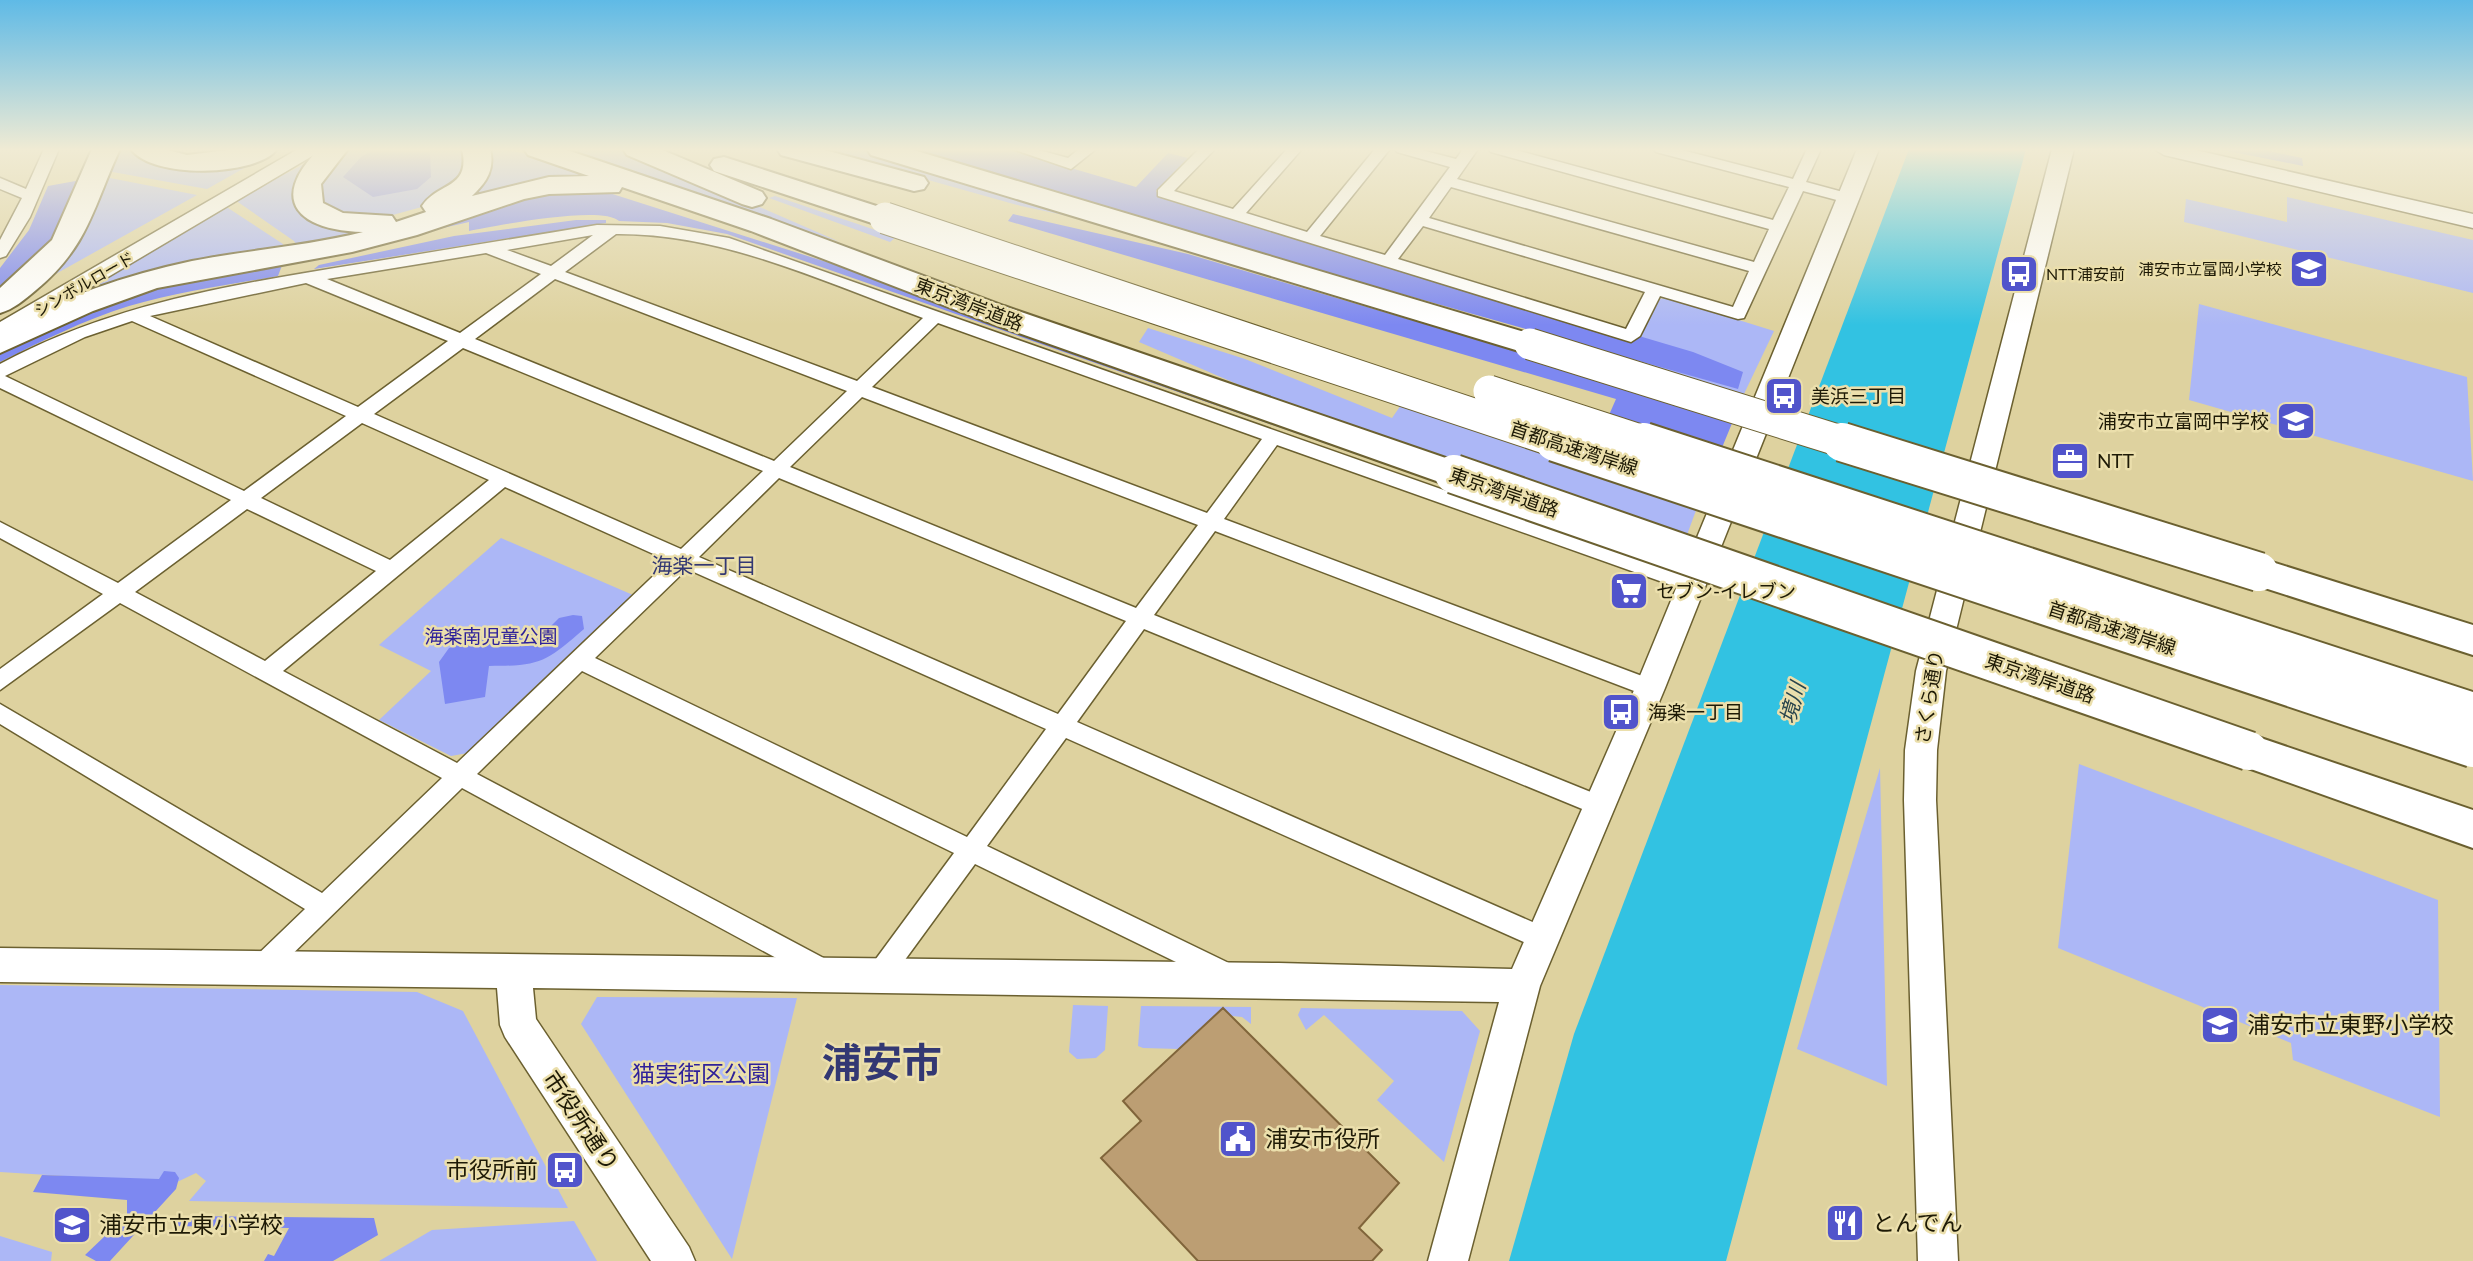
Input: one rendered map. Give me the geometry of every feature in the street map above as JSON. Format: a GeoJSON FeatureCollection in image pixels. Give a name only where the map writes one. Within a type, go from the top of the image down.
{"type":"FeatureCollection","features":[{"type":"Feature","properties":{"kind":"highway"},"geometry":{"type":"LineString","coordinates":[[0,303],[37,274],[63,246],[82,208]]}},
{"type":"Feature","properties":{"kind":"highway"},"geometry":{"type":"LineString","coordinates":[[309,208],[328,219],[355,224],[385,222],[432,208]]}},
{"type":"Feature","properties":{"kind":"highway"},"geometry":{"type":"LineString","coordinates":[[0,343],[65,309],[144,282],[376,238],[468,208]]}},
{"type":"Feature","properties":{"kind":"highway","name":"東京湾岸道路"},"geometry":{"type":"LineString","coordinates":[[708,208],[1015,321],[1283,427],[1454,474],[2473,829]]}},
{"type":"Feature","properties":{"kind":"highway"},"geometry":{"type":"LineString","coordinates":[[773,208],[1060,315],[1202,375],[1283,427]]}},
{"type":"Feature","properties":{"kind":"highway","name":"首都高速湾岸線"},"geometry":{"type":"LineString","coordinates":[[891,208],[2473,712]]}},
{"type":"Feature","properties":{"kind":"highway","name":"首都高速湾岸線"},"geometry":{"type":"LineString","coordinates":[[892,208],[2473,748]]}},
{"type":"Feature","properties":{"kind":"highway"},"geometry":{"type":"LineString","coordinates":[[1008,208],[1215,255],[1264,262]]}},
{"type":"Feature","properties":{"kind":"highway"},"geometry":{"type":"LineString","coordinates":[[1080,208],[1530,344],[2473,640]]}},
{"type":"Feature","properties":{"kind":"street"},"geometry":{"type":"LineString","coordinates":[[0,253],[15,232],[25,208]]}},
{"type":"Feature","properties":{"kind":"street","name":"シンボルロード"},"geometry":{"type":"LineString","coordinates":[[0,316],[199,208]]}},
{"type":"Feature","properties":{"kind":"street","name":"シンボルロード"},"geometry":{"type":"LineString","coordinates":[[0,333],[199,208]]}},
{"type":"Feature","properties":{"kind":"street"},"geometry":{"type":"LineString","coordinates":[[1213,208],[1631,336],[1655,289]]}},
{"type":"Feature","properties":{"kind":"street"},"geometry":{"type":"LineString","coordinates":[[1236,215],[1242,208]]}},
{"type":"Feature","properties":{"kind":"street"},"geometry":{"type":"LineString","coordinates":[[1310,238],[1335,208]]}},
{"type":"Feature","properties":{"kind":"street"},"geometry":{"type":"LineString","coordinates":[[1388,262],[1428,208]]}},
{"type":"Feature","properties":{"kind":"street"},"geometry":{"type":"LineString","coordinates":[[1543,208],[1759,269]]}},
{"type":"Feature","properties":{"kind":"street"},"geometry":{"type":"LineString","coordinates":[[1712,208],[1778,226]]}},
{"type":"Feature","properties":{"kind":"street"},"geometry":{"type":"LineString","coordinates":[[1419,220],[1738,314],[1786,208]]}},
{"type":"Feature","properties":{"kind":"street"},"geometry":{"type":"LineString","coordinates":[[1448,1261],[1522,986],[1650,688],[1844,208]]}},
{"type":"Feature","properties":{"kind":"street","name":"さくら通り"},"geometry":{"type":"LineString","coordinates":[[1944,1258],[1920,800],[1925,705],[1931,671],[2048,208]]}},
{"type":"Feature","properties":{"kind":"street"},"geometry":{"type":"LineString","coordinates":[[2417,208],[2473,221]]}},
{"type":"Feature","properties":{"kind":"street"},"geometry":{"type":"LineString","coordinates":[[0,372],[50,345],[131,314],[181,301],[487,247],[613,229],[663,230],[723,241],[934,317],[1283,427],[1692,584]]}},
{"type":"Feature","properties":{"kind":"street"},"geometry":{"type":"LineString","coordinates":[[0,681],[613,229]]}},
{"type":"Feature","properties":{"kind":"street"},"geometry":{"type":"LineString","coordinates":[[487,247],[1650,688]]}},
{"type":"Feature","properties":{"kind":"street"},"geometry":{"type":"LineString","coordinates":[[309,278],[1600,806]]}},
{"type":"Feature","properties":{"kind":"street"},"geometry":{"type":"LineString","coordinates":[[131,314],[1544,939]]}},
{"type":"Feature","properties":{"kind":"street"},"geometry":{"type":"LineString","coordinates":[[263,966],[934,317]]}},
{"type":"Feature","properties":{"kind":"street"},"geometry":{"type":"LineString","coordinates":[[0,381],[392,569]]}},
{"type":"Feature","properties":{"kind":"street"},"geometry":{"type":"LineString","coordinates":[[879,975],[1283,427]]}},
{"type":"Feature","properties":{"kind":"street"},"geometry":{"type":"LineString","coordinates":[[267,672],[503,479]]}},
{"type":"Feature","properties":{"kind":"street"},"geometry":{"type":"LineString","coordinates":[[0,529],[832,975]]}},
{"type":"Feature","properties":{"kind":"street"},"geometry":{"type":"LineString","coordinates":[[579,660],[1239,980]]}},
{"type":"Feature","properties":{"kind":"street"},"geometry":{"type":"LineString","coordinates":[[0,713],[323,907]]}},
{"type":"Feature","properties":{"kind":"street"},"geometry":{"type":"LineString","coordinates":[[0,965],[263,966],[1522,986]]}},
{"type":"Feature","properties":{"kind":"street","name":"市役所通り"},"geometry":{"type":"LineString","coordinates":[[519,972],[514,993],[517,1025],[675,1261]]}},
{"type":"Feature","properties":{"kind":"green space"},"geometry":{"type":"Polygon","coordinates":[[[39,208],[71,208],[59,239],[0,297],[0,268],[29,230],[39,208]]]}},
{"type":"Feature","properties":{"kind":"green space"},"geometry":{"type":"Polygon","coordinates":[[[81,208],[174,208],[27,290],[81,208]]]}},
{"type":"Feature","properties":{"kind":"green space"},"geometry":{"type":"Polygon","coordinates":[[[222,208],[228,208],[283,244],[285,252],[48,311],[222,208]]]}},
{"type":"Feature","properties":{"kind":"green space"},"geometry":{"type":"Polygon","coordinates":[[[246,208],[296,208],[325,226],[365,229],[425,216],[433,208],[469,208],[299,249],[294,241],[246,208]]]}},
{"type":"Feature","properties":{"kind":"green space"},"geometry":{"type":"Polygon","coordinates":[[[332,208],[419,208],[378,219],[354,220],[332,208]]]}},
{"type":"Feature","properties":{"kind":"green space"},"geometry":{"type":"Polygon","coordinates":[[[470,208],[656,208],[858,272],[1446,481],[1444,485],[727,234],[667,223],[619,221],[592,215],[547,218],[469,231],[469,222],[295,262],[470,208]]]}},
{"type":"Feature","properties":{"kind":"green space"},"geometry":{"type":"Polygon","coordinates":[[[739,208],[761,208],[840,242],[739,208]]]}},
{"type":"Feature","properties":{"kind":"green space"},"geometry":{"type":"Polygon","coordinates":[[[796,208],[810,208],[896,237],[890,242],[796,208]]]}},
{"type":"Feature","properties":{"kind":"green space"},"geometry":{"type":"Polygon","coordinates":[[[1030,208],[1055,208],[1115,226],[1030,208]]]}},
{"type":"Feature","properties":{"kind":"green space"},"geometry":{"type":"Polygon","coordinates":[[[1097,208],[1205,208],[1693,352],[1743,372],[1738,389],[1097,208]]]}},
{"type":"Feature","properties":{"kind":"green space"},"geometry":{"type":"Polygon","coordinates":[[[2185,208],[2225,208],[2287,222],[2287,208],[2334,208],[2473,240],[2473,293],[2184,222],[2185,208]]]}},
{"type":"Feature","properties":{"kind":"green space"},"geometry":{"type":"Polygon","coordinates":[[[1013,214],[1188,254],[1735,416],[1721,450],[1609,415],[1616,399],[1008,221],[1013,214]]]}},
{"type":"Feature","properties":{"kind":"green space"},"geometry":{"type":"Polygon","coordinates":[[[576,220],[606,220],[606,223],[314,269],[319,265],[454,236],[576,220]]]}},
{"type":"Feature","properties":{"kind":"green space"},"geometry":{"type":"Polygon","coordinates":[[[284,260],[278,276],[129,306],[79,324],[0,362],[0,346],[96,301],[284,260]]]}},
{"type":"Feature","properties":{"kind":"green space"},"geometry":{"type":"Polygon","coordinates":[[[1668,298],[1774,331],[1744,394],[1630,360],[1658,299],[1668,298]]]}},
{"type":"Feature","properties":{"kind":"green space"},"geometry":{"type":"Polygon","coordinates":[[[2199,304],[2467,377],[2473,481],[2189,400],[2199,304]]]}},
{"type":"Feature","properties":{"kind":"green space"},"geometry":{"type":"Polygon","coordinates":[[[1148,328],[1245,359],[1392,418],[1401,405],[1698,505],[1684,543],[1328,423],[1139,342],[1148,328]]]}},
{"type":"Feature","properties":{"kind":"green space","name":"海楽南児童公園"},"geometry":{"type":"Polygon","coordinates":[[[501,538],[633,595],[468,753],[451,756],[379,720],[431,671],[379,645],[501,538]]]}},
{"type":"Feature","properties":{"kind":"green space"},"geometry":{"type":"Polygon","coordinates":[[[582,616],[584,629],[560,649],[532,663],[489,666],[485,697],[445,704],[439,662],[449,648],[509,626],[540,637],[559,618],[582,616]]]}},
{"type":"Feature","properties":{"kind":"green space"},"geometry":{"type":"Polygon","coordinates":[[[2079,764],[2438,900],[2440,1117],[2293,1060],[2291,1043],[2058,948],[2079,764]]]}},
{"type":"Feature","properties":{"kind":"green space"},"geometry":{"type":"Polygon","coordinates":[[[1880,768],[1887,1086],[1797,1049],[1880,768]]]}},
{"type":"Feature","properties":{"kind":"green space"},"geometry":{"type":"Polygon","coordinates":[[[0,985],[417,992],[463,1011],[568,1208],[189,1201],[206,1181],[196,1173],[175,1183],[0,1172],[0,985]]]}},
{"type":"Feature","properties":{"kind":"green space","name":"猫実街区公園"},"geometry":{"type":"Polygon","coordinates":[[[597,997],[797,998],[732,1259],[581,1024],[597,997]]]}},
{"type":"Feature","properties":{"kind":"green space"},"geometry":{"type":"Polygon","coordinates":[[[1073,1005],[1108,1006],[1105,1050],[1096,1058],[1077,1059],[1069,1052],[1073,1005]]]}},
{"type":"Feature","properties":{"kind":"green space"},"geometry":{"type":"Polygon","coordinates":[[[1141,1006],[1251,1007],[1251,1024],[1242,1017],[1232,1016],[1223,1008],[1179,1049],[1143,1048],[1138,1046],[1141,1006]]]}},
{"type":"Feature","properties":{"kind":"green space"},"geometry":{"type":"Polygon","coordinates":[[[1301,1008],[1462,1011],[1480,1031],[1444,1162],[1377,1100],[1394,1081],[1324,1015],[1306,1030],[1298,1015],[1301,1008]]]}},
{"type":"Feature","properties":{"kind":"green space"},"geometry":{"type":"Polygon","coordinates":[[[164,1171],[175,1172],[179,1178],[176,1189],[110,1261],[96,1261],[85,1255],[127,1215],[127,1200],[33,1192],[42,1175],[159,1179],[164,1171]]]}},
{"type":"Feature","properties":{"kind":"green space"},"geometry":{"type":"Polygon","coordinates":[[[177,1216],[374,1218],[378,1235],[333,1261],[264,1261],[268,1254],[274,1256],[289,1228],[172,1226],[177,1216]]]}},
{"type":"Feature","properties":{"kind":"green space"},"geometry":{"type":"Polygon","coordinates":[[[574,1221],[597,1261],[379,1261],[432,1230],[574,1221]]]}},
{"type":"Feature","properties":{"kind":"green space"},"geometry":{"type":"Polygon","coordinates":[[[0,1236],[52,1252],[51,1261],[0,1261],[0,1236]]]}},
{"type":"Feature","properties":{"kind":"water","name":"境川"},"geometry":{"type":"Polygon","coordinates":[[[1887,208],[2010,208],[1726,1261],[1509,1261],[1574,1034],[1887,208]]]}},
{"type":"Feature","properties":{"kind":"building","name":"浦安市役所"},"geometry":{"type":"Polygon","coordinates":[[[1223,1008],[1399,1183],[1359,1228],[1382,1250],[1372,1261],[1198,1261],[1101,1158],[1141,1121],[1123,1101],[1223,1008]]]}},
{"type":"Feature","properties":{"kind":"place","name":"浦安市立富岡小学校"},"geometry":{"type":"Point","coordinates":[2309,269]}},
{"type":"Feature","properties":{"kind":"place","name":"NTT浦安前"},"geometry":{"type":"Point","coordinates":[2019,274]}},
{"type":"Feature","properties":{"kind":"place","name":"美浜三丁目"},"geometry":{"type":"Point","coordinates":[1784,396]}},
{"type":"Feature","properties":{"kind":"place","name":"浦安市立富岡中学校"},"geometry":{"type":"Point","coordinates":[2296,421]}},
{"type":"Feature","properties":{"kind":"place","name":"NTT"},"geometry":{"type":"Point","coordinates":[2070,461]}},
{"type":"Feature","properties":{"kind":"place","name":"セブン-イレブン"},"geometry":{"type":"Point","coordinates":[1629,591]}},
{"type":"Feature","properties":{"kind":"place","name":"海楽一丁目"},"geometry":{"type":"Point","coordinates":[1621,712]}},
{"type":"Feature","properties":{"kind":"place","name":"浦安市立東野小学校"},"geometry":{"type":"Point","coordinates":[2220,1025]}},
{"type":"Feature","properties":{"kind":"place","name":"浦安市役所"},"geometry":{"type":"Point","coordinates":[1238,1139]}},
{"type":"Feature","properties":{"kind":"place","name":"市役所前"},"geometry":{"type":"Point","coordinates":[565,1170]}},
{"type":"Feature","properties":{"kind":"place","name":"とんでん"},"geometry":{"type":"Point","coordinates":[1845,1223]}},
{"type":"Feature","properties":{"kind":"place","name":"浦安市立東小学校"},"geometry":{"type":"Point","coordinates":[72,1225]}},
{"type":"Feature","properties":{"kind":"district","name":"海楽一丁目"},"geometry":{"type":"Point","coordinates":[704,566]}},
{"type":"Feature","properties":{"kind":"district","name":"浦安市"},"geometry":{"type":"Point","coordinates":[882,1063]}}]}
